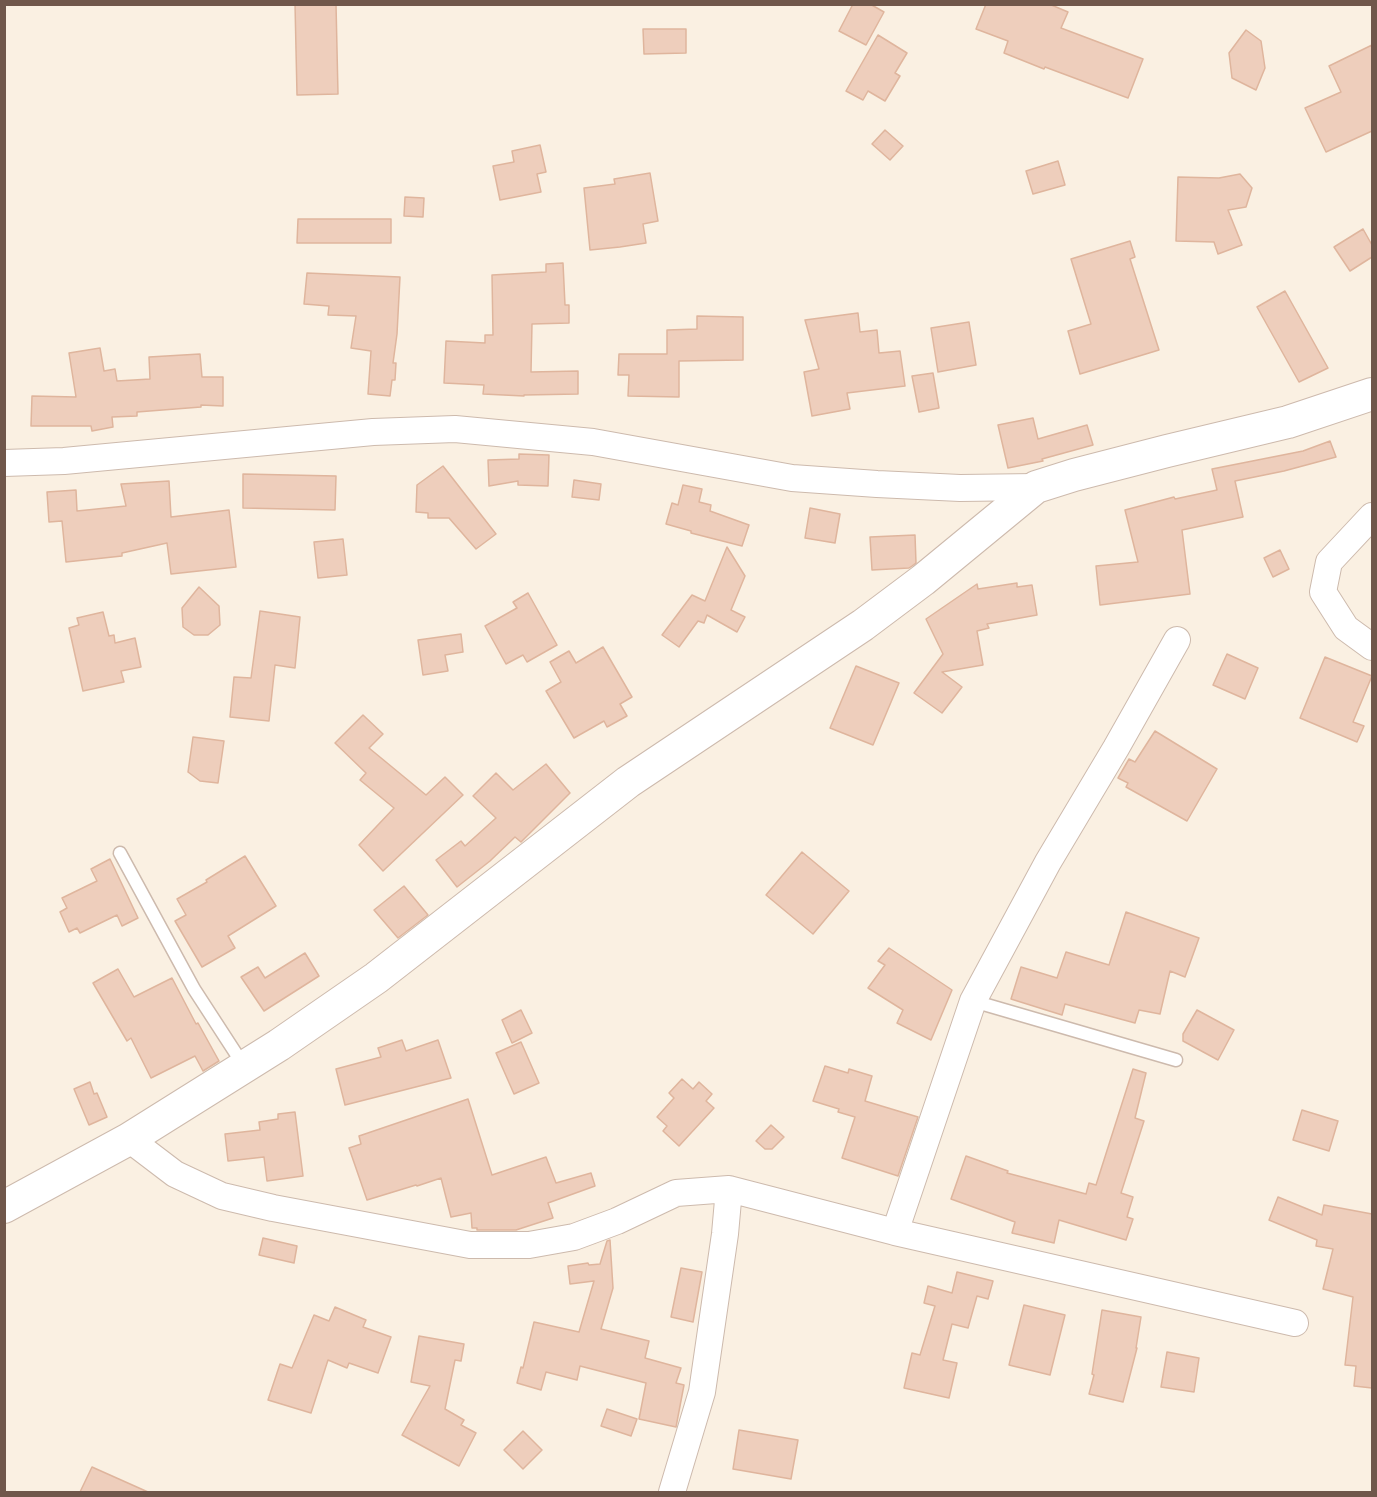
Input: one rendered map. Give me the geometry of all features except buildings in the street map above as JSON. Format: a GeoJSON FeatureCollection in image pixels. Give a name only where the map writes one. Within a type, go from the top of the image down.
{"type":"FeatureCollection","features":[{"type":"Feature","properties":{"kind":"street"},"geometry":{"type":"LineString","coordinates":[[4,463],[64,461],[373,432],[455,429],[593,442],[792,478],[960,488],[1036,486],[1288,422],[1372,394]]}},
{"type":"Feature","properties":{"kind":"street"},"geometry":{"type":"LineString","coordinates":[[4,1206],[129,1139],[279,1045],[376,978],[628,782],[863,625],[1036,486]]}},
{"type":"Feature","properties":{"kind":"street"},"geometry":{"type":"LineString","coordinates":[[1372,516],[1329,562],[1323,592],[1346,628],[1372,647]]}},
{"type":"Feature","properties":{"kind":"street"},"geometry":{"type":"LineString","coordinates":[[895,1232],[973,1001],[1048,862],[1177,639]]}},
{"type":"Feature","properties":{"kind":"street"},"geometry":{"type":"LineString","coordinates":[[129,1139],[175,1174],[222,1196],[273,1208],[470,1245],[529,1245],[574,1237],[617,1221],[676,1193],[729,1189],[895,1232],[1295,1323]]}},
{"type":"Feature","properties":{"kind":"street"},"geometry":{"type":"LineString","coordinates":[[672,1492],[702,1392],[725,1234],[729,1189]]}},
{"type":"Feature","properties":{"kind":"lane"},"geometry":{"type":"LineString","coordinates":[[120,853],[194,989],[245,1067]]}},
{"type":"Feature","properties":{"kind":"lane"},"geometry":{"type":"LineString","coordinates":[[973,1001],[1176,1060]]}}]}
